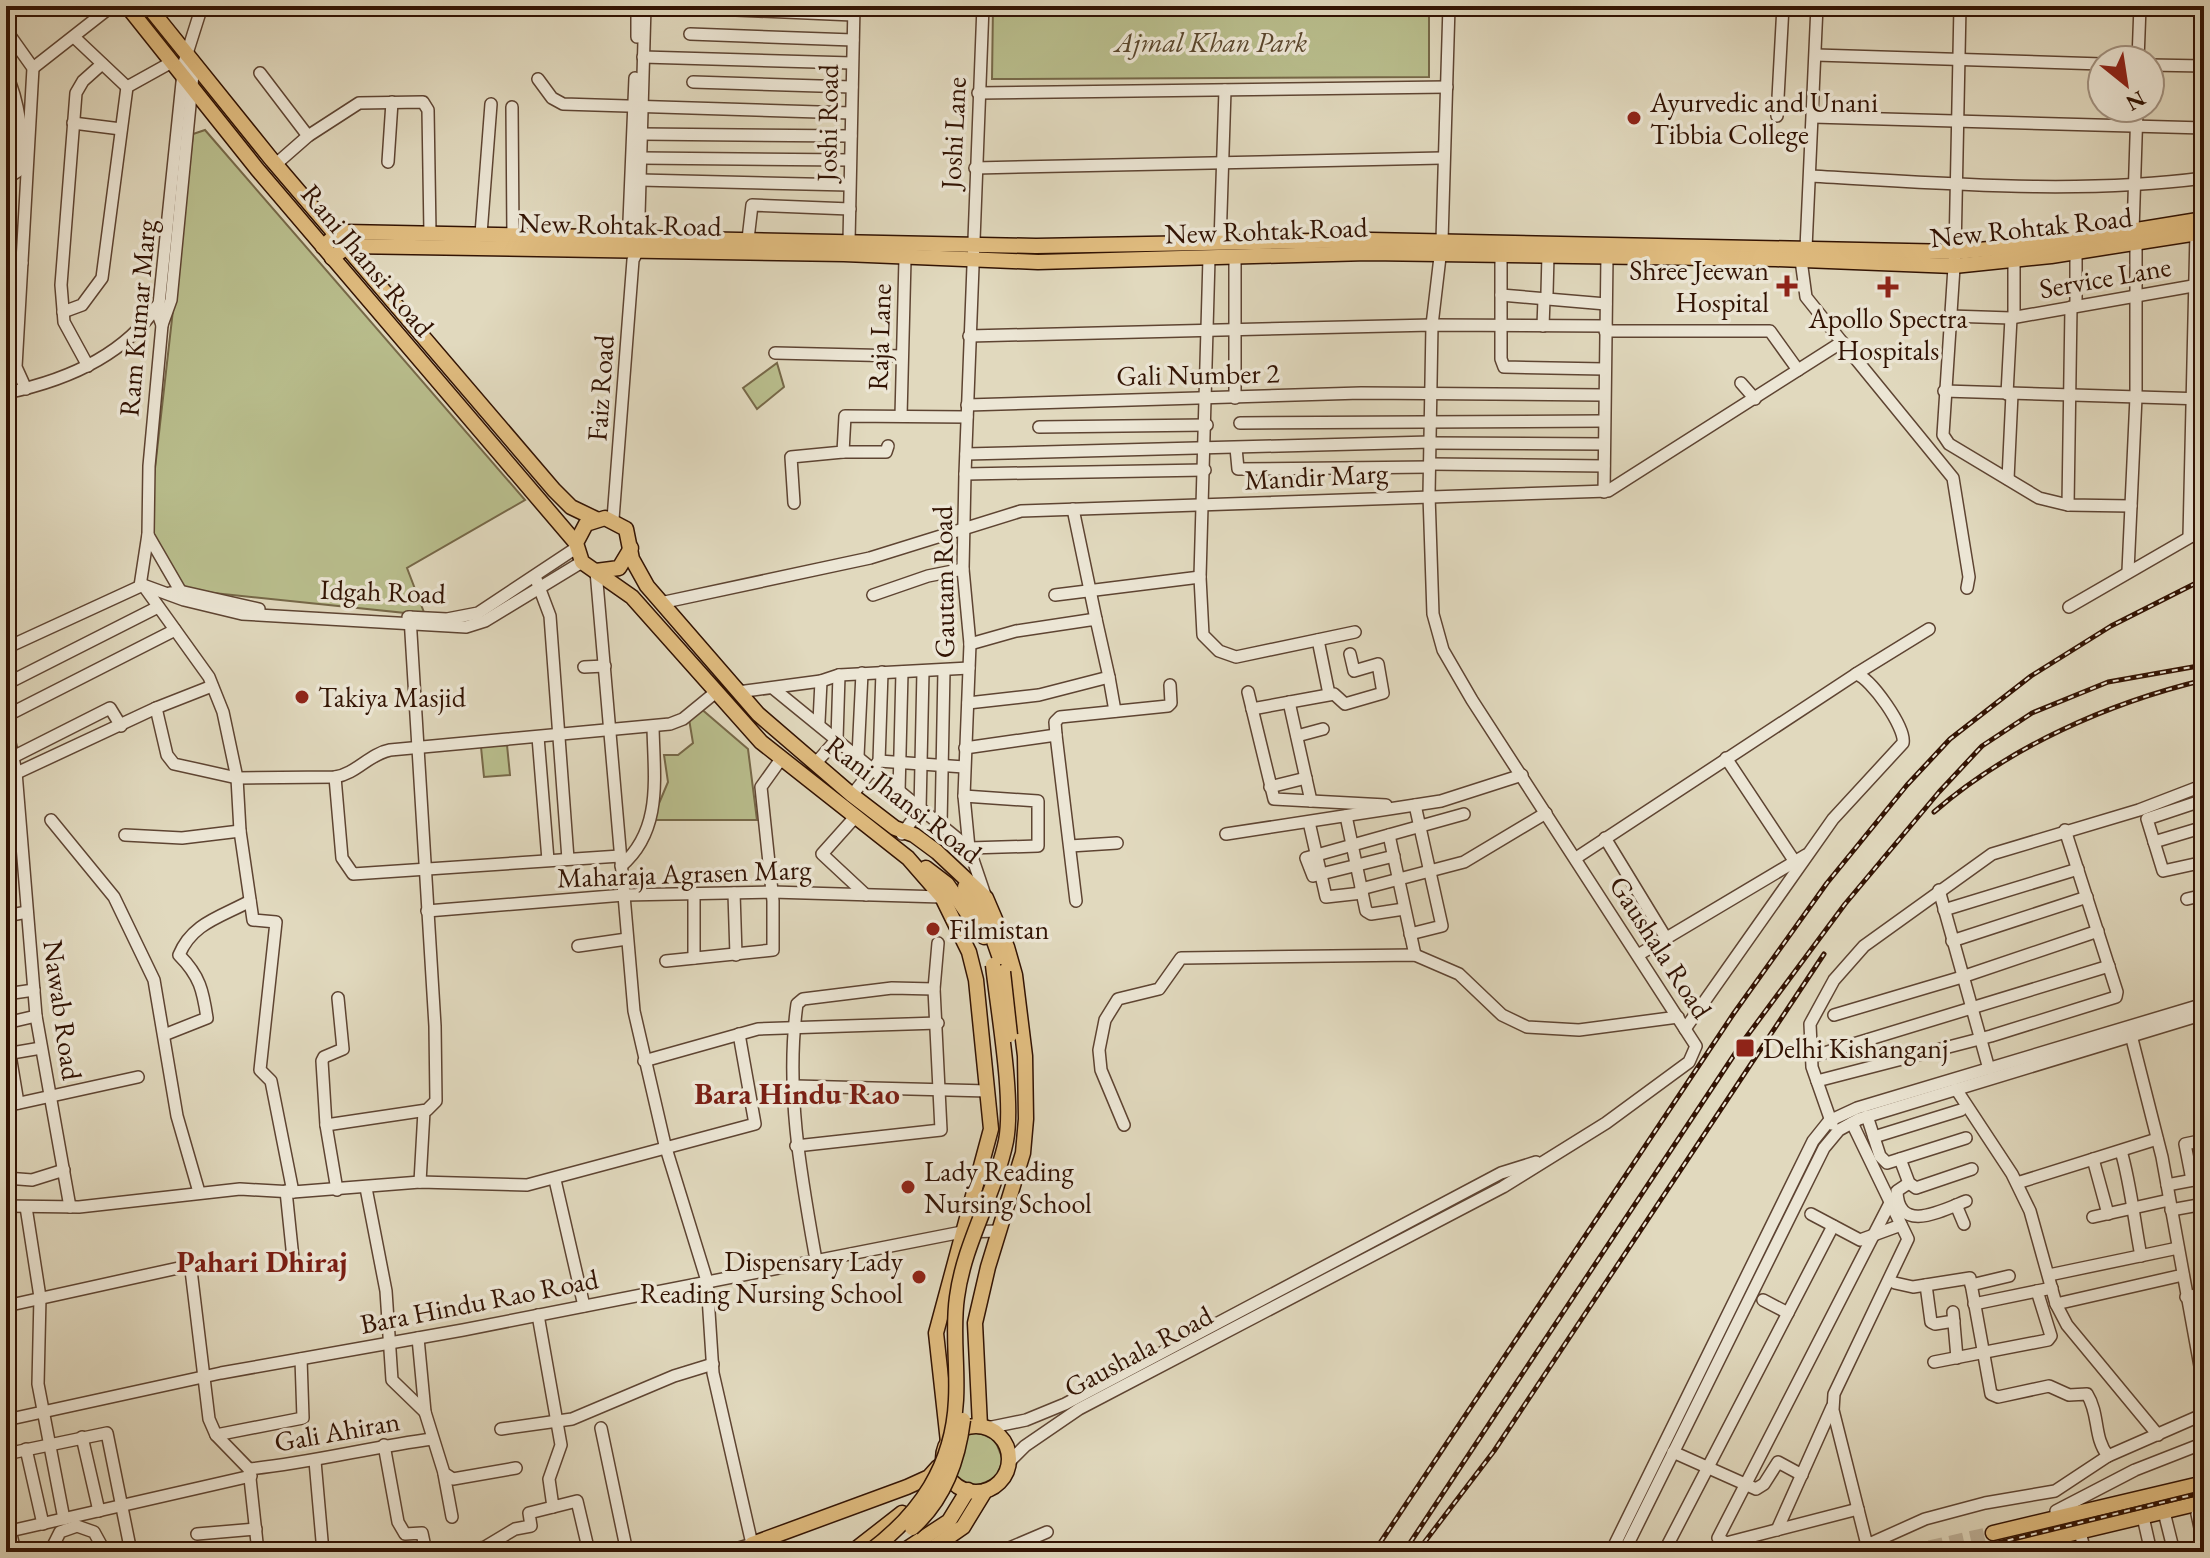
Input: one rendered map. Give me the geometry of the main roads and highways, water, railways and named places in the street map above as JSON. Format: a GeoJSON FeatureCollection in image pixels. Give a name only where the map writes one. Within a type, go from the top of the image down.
{"type":"FeatureCollection","features":[{"type":"Feature","properties":{"kind":"main road","name":"Rani Jhansi Road"},"geometry":{"type":"LineString","coordinates":[[127,6],[327,253],[578,551]]}},
{"type":"Feature","properties":{"kind":"main road","name":"Rani Jhansi Road"},"geometry":{"type":"LineString","coordinates":[[154,8],[190,59],[276,164],[554,490],[571,507],[596,519]]}},
{"type":"Feature","properties":{"kind":"main road","name":"New Rohtak Road"},"geometry":{"type":"LineString","coordinates":[[337,234],[481,234],[633,247],[748,239],[972,245],[1220,243],[2014,260],[2076,252],[2204,219]]}},
{"type":"Feature","properties":{"kind":"main road","name":"New Rohtak Road"},"geometry":{"type":"LineString","coordinates":[[1954,259],[2134,237],[2200,233]]}},
{"type":"Feature","properties":{"kind":"main road"},"geometry":{"type":"LineString","coordinates":[[327,253],[337,234]]}},
{"type":"Feature","properties":{"kind":"main road"},"geometry":{"type":"LineString","coordinates":[[327,253],[348,246]]}},
{"type":"Feature","properties":{"kind":"main road","name":"New Rohtak Road"},"geometry":{"type":"LineString","coordinates":[[348,246],[633,247],[971,261],[1209,258],[1442,247],[1501,254],[1548,255],[1803,254]]}},
{"type":"Feature","properties":{"kind":"main road"},"geometry":{"type":"LineString","coordinates":[[596,519],[613,519],[628,533],[631,548],[619,568],[596,571],[578,551],[581,529],[596,519]]}},
{"type":"Feature","properties":{"kind":"main road","name":"Rani Jhansi Road"},"geometry":{"type":"LineString","coordinates":[[631,548],[632,559],[647,586],[665,602],[738,692],[852,795],[900,831],[937,852],[986,898],[1007,947],[1015,975],[1025,1056],[1023,1153],[975,1323],[984,1427]]}},
{"type":"Feature","properties":{"kind":"main road","name":"Rani Jhansi Road"},"geometry":{"type":"LineString","coordinates":[[596,571],[632,597],[716,692],[781,759],[908,858],[942,897],[959,926],[976,980],[988,1091],[989,1142],[936,1333],[948,1442]]}},
{"type":"Feature","properties":{"kind":"main road"},"geometry":{"type":"LineString","coordinates":[[884,1552],[916,1525],[932,1505],[947,1483],[959,1449],[964,1403],[966,1297],[1016,1139],[1008,1005],[989,927],[963,884],[900,831]]}},
{"type":"Feature","properties":{"kind":"main road"},"geometry":{"type":"LineString","coordinates":[[852,1552],[871,1545],[910,1518],[937,1479],[949,1447],[956,1402],[957,1295],[999,1170],[1007,1136],[998,964],[970,913],[939,876],[908,858]]}},
{"type":"Feature","properties":{"kind":"main road"},"geometry":{"type":"LineString","coordinates":[[871,1545],[898,1518],[944,1459],[948,1442],[962,1429],[984,1427],[1002,1438],[1009,1462],[1003,1478],[985,1491],[963,1527],[927,1552]]}},
{"type":"Feature","properties":{"kind":"main road"},"geometry":{"type":"LineString","coordinates":[[944,1459],[948,1475],[968,1490],[985,1491]]}},
{"type":"Feature","properties":{"kind":"main road"},"geometry":{"type":"LineString","coordinates":[[753,1548],[929,1477]]}},
{"type":"Feature","properties":{"kind":"main road"},"geometry":{"type":"LineString","coordinates":[[1993,1533],[2056,1514],[2204,1483]]}},
{"type":"Feature","properties":{"kind":"main road"},"geometry":{"type":"LineString","coordinates":[[902,1552],[949,1521],[968,1490]]}},
{"type":"Feature","properties":{"kind":"main road"},"geometry":{"type":"LineString","coordinates":[[1994,1552],[2164,1512],[2200,1508]]}},
{"type":"Feature","properties":{"kind":"tunnel"},"geometry":{"type":"LineString","coordinates":[[1909,1552],[1993,1533]]}},
{"type":"Feature","properties":{"kind":"railway"},"geometry":{"type":"LineString","coordinates":[[1374,1552],[1734,1013],[1827,883],[1907,785],[1950,739],[2031,676],[2111,626],[2204,579]]}},
{"type":"Feature","properties":{"kind":"railway"},"geometry":{"type":"LineString","coordinates":[[1404,1552],[1744,1040],[1845,904],[1939,792],[1982,746],[2032,713],[2108,682],[2204,665]]}},
{"type":"Feature","properties":{"kind":"railway"},"geometry":{"type":"LineString","coordinates":[[1934,812],[1994,767],[2061,730],[2132,701],[2204,680]]}},
{"type":"Feature","properties":{"kind":"railway"},"geometry":{"type":"LineString","coordinates":[[1417,1552],[1494,1451],[1824,954]]}},
{"type":"Feature","properties":{"kind":"railway"},"geometry":{"type":"LineString","coordinates":[[1961,1552],[2204,1492]]}},
{"type":"Feature","properties":{"kind":"place","name":"Ayurvedic and Unani Tibbia College"},"geometry":{"type":"Point","coordinates":[1634,118]}},
{"type":"Feature","properties":{"kind":"place","name":"Shree Jeewan Hospital"},"geometry":{"type":"Point","coordinates":[1787,286]}},
{"type":"Feature","properties":{"kind":"place","name":"Apollo Spectra Hospitals"},"geometry":{"type":"Point","coordinates":[1888,287]}},
{"type":"Feature","properties":{"kind":"place","name":"Takiya Masjid"},"geometry":{"type":"Point","coordinates":[302,697]}},
{"type":"Feature","properties":{"kind":"place","name":"Filmistan"},"geometry":{"type":"Point","coordinates":[933,929]}},
{"type":"Feature","properties":{"kind":"place","name":"Delhi Kishanganj"},"geometry":{"type":"Point","coordinates":[1745,1048]}},
{"type":"Feature","properties":{"kind":"place","name":"Lady Reading Nursing School"},"geometry":{"type":"Point","coordinates":[908,1187]}},
{"type":"Feature","properties":{"kind":"place","name":"Dispensary Lady Reading Nursing School"},"geometry":{"type":"Point","coordinates":[919,1277]}},
{"type":"Feature","properties":{"kind":"district","name":"Bara Hindu Rao"},"geometry":{"type":"Point","coordinates":[797,1093]}},
{"type":"Feature","properties":{"kind":"district","name":"Pahari Dhiraj"},"geometry":{"type":"Point","coordinates":[262,1261]}},
{"type":"Feature","properties":{"kind":"park label","name":"Ajmal Khan Park"},"geometry":{"type":"Point","coordinates":[1211,42]}}]}
